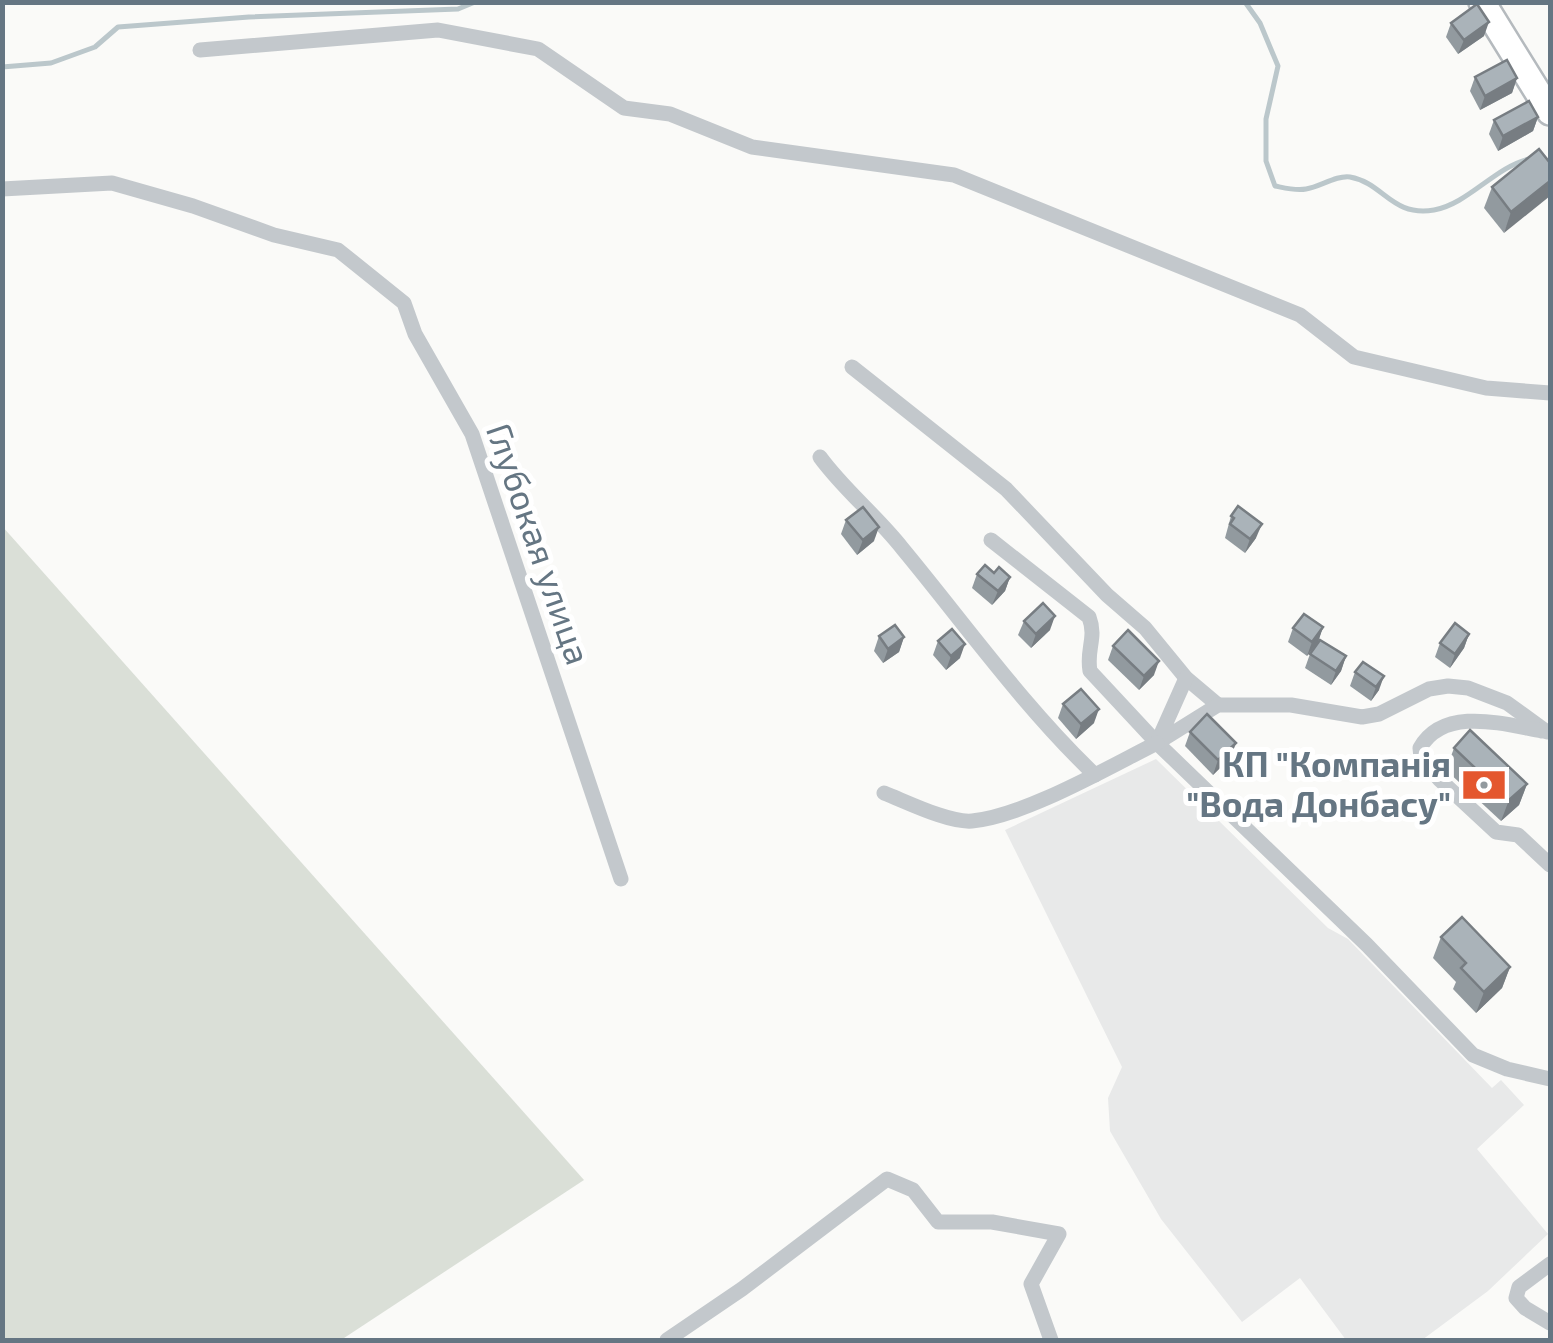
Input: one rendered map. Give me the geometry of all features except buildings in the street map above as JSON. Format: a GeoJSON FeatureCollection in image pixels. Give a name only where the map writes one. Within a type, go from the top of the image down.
{"type":"FeatureCollection","features":[{"type":"Feature","properties":{"kind":"main road"},"geometry":{"type":"LineString","coordinates":[[1482,2],[1550,112]]}},
{"type":"Feature","properties":{"kind":"street"},"geometry":{"type":"LineString","coordinates":[[200,50],[438,30],[538,49],[624,108],[670,114],[752,147],[954,175],[1300,315],[1354,357],[1486,388],[1550,393]]}},
{"type":"Feature","properties":{"kind":"street","name":"Глубокая улица"},"geometry":{"type":"LineString","coordinates":[[2,189],[112,183],[274,235],[338,250],[404,302],[415,334],[472,434],[621,879]]}},
{"type":"Feature","properties":{"kind":"street"},"geometry":{"type":"LineString","coordinates":[[852,367],[1006,488],[1108,595],[1145,628],[1186,678],[1218,705]]}},
{"type":"Feature","properties":{"kind":"street"},"geometry":{"type":"LineString","coordinates":[[820,458],[880,521],[1039,718],[1094,775]]}},
{"type":"Feature","properties":{"kind":"street"},"geometry":{"type":"LineString","coordinates":[[990,540],[1089,618],[1094,632],[1087,655],[1090,671],[1157,743],[1367,945],[1472,1055],[1508,1070],[1550,1080]]}},
{"type":"Feature","properties":{"kind":"street"},"geometry":{"type":"LineString","coordinates":[[1157,743],[1186,678]]}},
{"type":"Feature","properties":{"kind":"street"},"geometry":{"type":"LineString","coordinates":[[884,793],[925,810],[970,822],[1016,809],[1094,775],[1157,743],[1218,705],[1290,705],[1362,718],[1428,690],[1448,686],[1468,688],[1507,702],[1549,732]]}},
{"type":"Feature","properties":{"kind":"street"},"geometry":{"type":"LineString","coordinates":[[1549,732],[1467,721],[1433,732],[1420,748],[1421,758],[1440,780],[1496,832],[1518,835],[1550,865]]}},
{"type":"Feature","properties":{"kind":"street"},"geometry":{"type":"LineString","coordinates":[[666,1340],[742,1290],[887,1179],[912,1190],[938,1222],[992,1222],[1059,1234],[1031,1284],[1051,1340]]}},
{"type":"Feature","properties":{"kind":"street"},"geometry":{"type":"LineString","coordinates":[[1550,1264],[1520,1287],[1516,1298],[1550,1323]]}},
{"type":"Feature","properties":{"kind":"shaded area"},"geometry":{"type":"Polygon","coordinates":[[[2,526],[584,1180],[341,1340],[3,1340],[2,526]]]}},
{"type":"Feature","properties":{"kind":"shaded area"},"geometry":{"type":"Polygon","coordinates":[[[1156,759],[1328,928],[1348,939],[1492,1088],[1501,1080],[1524,1105],[1477,1149],[1548,1234],[1488,1291],[1422,1340],[1346,1340],[1300,1278],[1242,1322],[1161,1219],[1110,1131],[1108,1098],[1122,1067],[1005,830],[1156,759]]]}},
{"type":"Feature","properties":{"kind":"waterway"},"geometry":{"type":"LineString","coordinates":[[2,67],[51,63],[95,47],[118,27],[249,17],[458,9],[475,2]]}},
{"type":"Feature","properties":{"kind":"waterway"},"geometry":{"type":"LineString","coordinates":[[1245,2],[1260,23],[1278,66],[1266,119],[1266,161],[1275,186],[1302,190],[1350,177],[1362,180],[1408,209],[1434,210],[1458,201],[1529,159]]}},
{"type":"Feature","properties":{"kind":"place","name":"КП \"Компанія \"Вода Донбасу\""},"geometry":{"type":"Point","coordinates":[1484,785]}}]}
